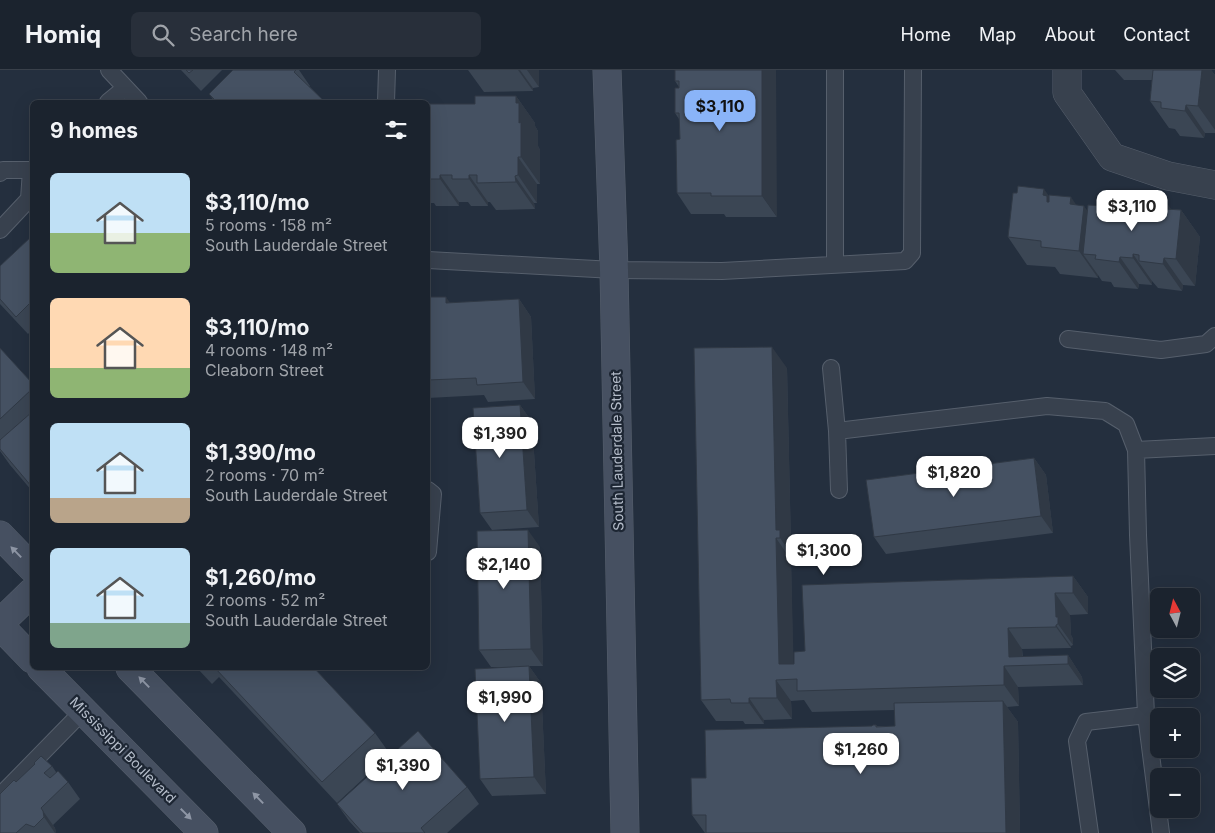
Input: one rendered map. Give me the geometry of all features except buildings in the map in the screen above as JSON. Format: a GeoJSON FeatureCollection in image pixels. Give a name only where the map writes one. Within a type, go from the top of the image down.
{"type":"FeatureCollection","features":[{"type":"Feature","properties":{"kind":"street","name":"South Lauderdale Street"},"geometry":{"type":"LineString","coordinates":[[607,70],[614,270],[625,833]]}},
{"type":"Feature","properties":{"kind":"street"},"geometry":{"type":"LineString","coordinates":[[1067,70],[1067,93],[1112,157],[1168,176],[1215,186]]}},
{"type":"Feature","properties":{"kind":"street"},"geometry":{"type":"LineString","coordinates":[[0,535],[30,566]]}},
{"type":"Feature","properties":{"kind":"street"},"geometry":{"type":"LineString","coordinates":[[30,594],[0,624],[30,657]]}},
{"type":"Feature","properties":{"kind":"street","name":"Mississippi Boulevard"},"geometry":{"type":"LineString","coordinates":[[43,670],[204,833]]}},
{"type":"Feature","properties":{"kind":"street"},"geometry":{"type":"LineString","coordinates":[[132,670],[292,833]]}},
{"type":"Feature","properties":{"kind":"lane"},"geometry":{"type":"LineString","coordinates":[[109,70],[137,100]]}},
{"type":"Feature","properties":{"kind":"lane"},"geometry":{"type":"LineString","coordinates":[[835,70],[835,264]]}},
{"type":"Feature","properties":{"kind":"lane"},"geometry":{"type":"LineString","coordinates":[[430,260],[614,270],[722,271],[905,261],[912,253],[913,70]]}},
{"type":"Feature","properties":{"kind":"lane"},"geometry":{"type":"LineString","coordinates":[[384,72],[386,100]]}},
{"type":"Feature","properties":{"kind":"lane"},"geometry":{"type":"LineString","coordinates":[[110,100],[125,88]]}},
{"type":"Feature","properties":{"kind":"lane"},"geometry":{"type":"LineString","coordinates":[[0,173],[3,170],[30,167]]}},
{"type":"Feature","properties":{"kind":"lane"},"geometry":{"type":"LineString","coordinates":[[0,230],[29,199],[30,184]]}},
{"type":"Feature","properties":{"kind":"lane"},"geometry":{"type":"LineString","coordinates":[[1068,339],[1161,350],[1206,344],[1215,336]]}},
{"type":"Feature","properties":{"kind":"lane"},"geometry":{"type":"LineString","coordinates":[[831,368],[838,431],[839,490]]}},
{"type":"Feature","properties":{"kind":"lane"},"geometry":{"type":"LineString","coordinates":[[838,431],[1047,406],[1105,411],[1126,424],[1136,450],[1146,715],[1161,833]]}},
{"type":"Feature","properties":{"kind":"lane"},"geometry":{"type":"LineString","coordinates":[[1136,450],[1215,446]]}},
{"type":"Feature","properties":{"kind":"lane"},"geometry":{"type":"LineString","coordinates":[[430,492],[433,494],[430,529]]}},
{"type":"Feature","properties":{"kind":"lane"},"geometry":{"type":"LineString","coordinates":[[0,796],[84,710]]}},
{"type":"Feature","properties":{"kind":"lane"},"geometry":{"type":"LineString","coordinates":[[1090,833],[1077,741],[1086,722],[1146,715]]}}]}
